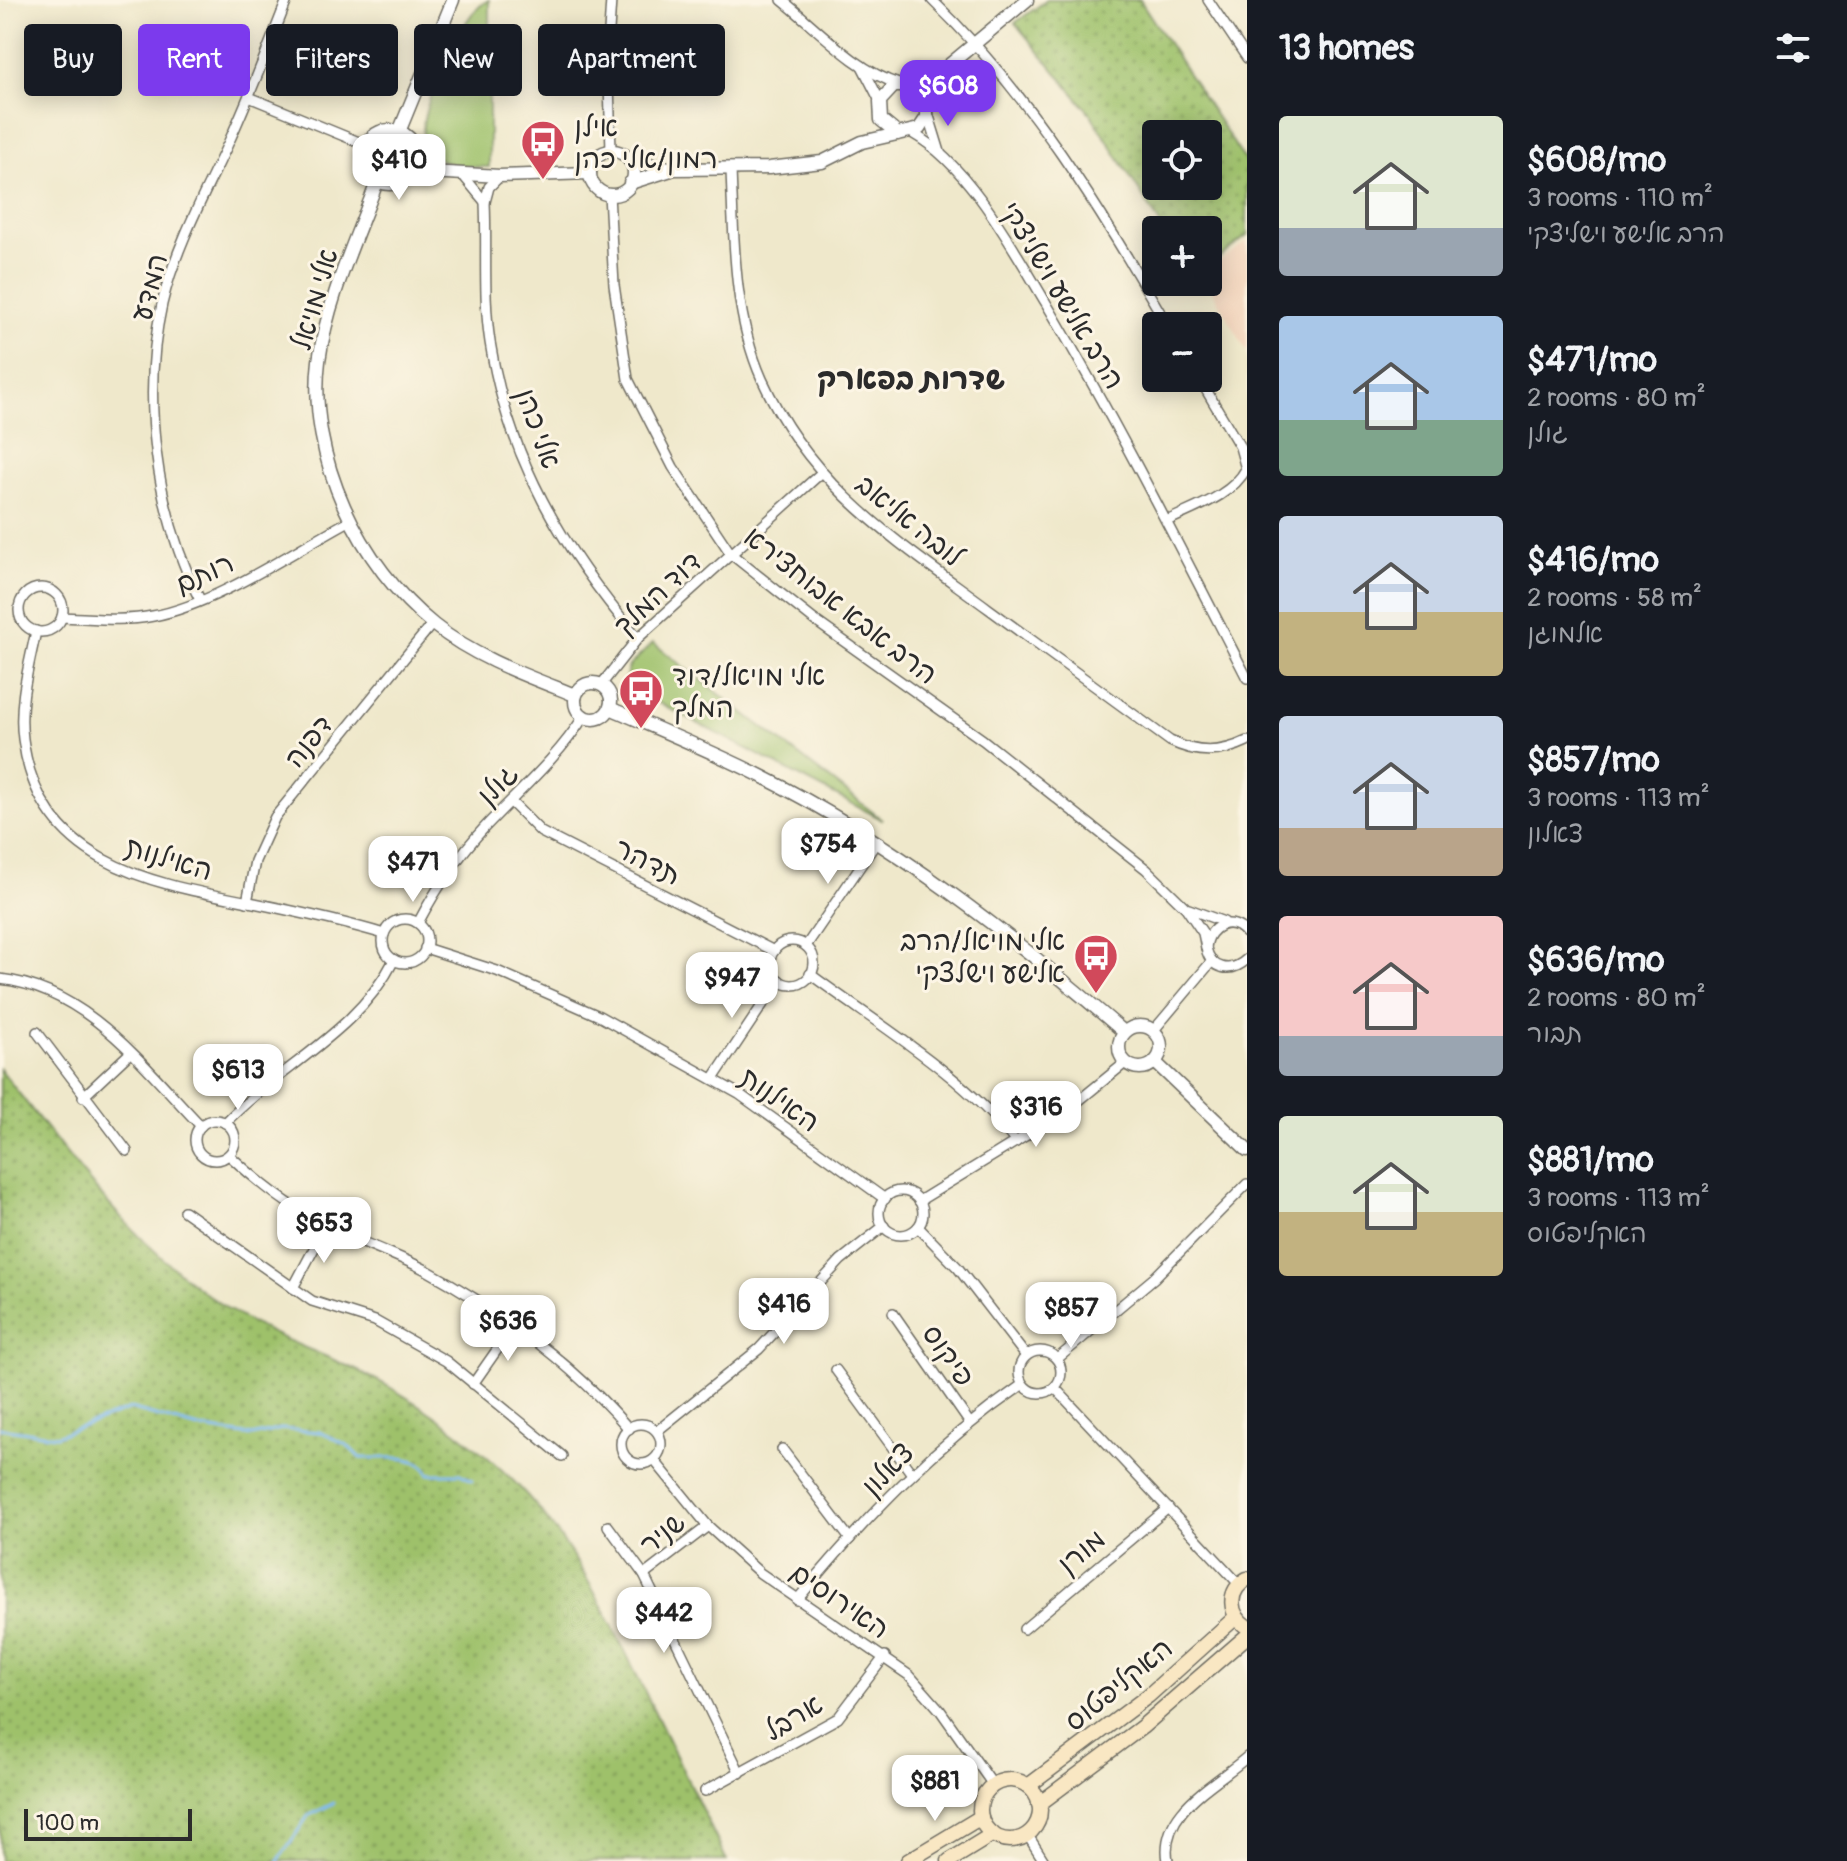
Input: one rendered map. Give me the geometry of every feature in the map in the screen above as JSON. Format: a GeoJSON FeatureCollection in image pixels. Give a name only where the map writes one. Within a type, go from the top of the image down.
{"type":"FeatureCollection","features":[{"type":"Feature","properties":{"kind":"main road"},"geometry":{"type":"LineString","coordinates":[[1242,1622],[1232,1600],[1243,1581]]}},
{"type":"Feature","properties":{"kind":"main road","name":"האקליפטוס"},"geometry":{"type":"LineString","coordinates":[[1028,1786],[1242,1622]]}},
{"type":"Feature","properties":{"kind":"main road","name":"האקליפטוס"},"geometry":{"type":"LineString","coordinates":[[1039,1804],[1142,1727],[1247,1636]]}},
{"type":"Feature","properties":{"kind":"main road"},"geometry":{"type":"LineString","coordinates":[[1011,1780],[1028,1786],[1039,1804],[1039,1818],[1027,1834],[1012,1840],[993,1834],[981,1817],[982,1799],[993,1785],[1011,1780]]}},
{"type":"Feature","properties":{"kind":"main road"},"geometry":{"type":"LineString","coordinates":[[908,1861],[981,1817]]}},
{"type":"Feature","properties":{"kind":"main road"},"geometry":{"type":"LineString","coordinates":[[949,1861],[993,1834]]}},
{"type":"Feature","properties":{"kind":"street","name":"המדע"},"geometry":{"type":"LineString","coordinates":[[200,600],[170,528],[155,413],[155,356],[163,303],[183,244],[249,97],[287,0]]}},
{"type":"Feature","properties":{"kind":"street"},"geometry":{"type":"LineString","coordinates":[[399,132],[453,0]]}},
{"type":"Feature","properties":{"kind":"street"},"geometry":{"type":"LineString","coordinates":[[611,0],[608,46],[611,151]]}},
{"type":"Feature","properties":{"kind":"street"},"geometry":{"type":"LineString","coordinates":[[782,0],[884,80],[917,89],[927,106]]}},
{"type":"Feature","properties":{"kind":"street"},"geometry":{"type":"LineString","coordinates":[[932,0],[1044,124],[1127,252],[1160,312]]}},
{"type":"Feature","properties":{"kind":"street"},"geometry":{"type":"LineString","coordinates":[[590,173],[599,155],[611,151],[629,160],[674,169],[731,170],[822,162],[862,142],[912,133],[924,124],[927,106],[943,70],[972,42],[1027,0]]}},
{"type":"Feature","properties":{"kind":"street"},"geometry":{"type":"LineString","coordinates":[[1208,0],[1247,58]]}},
{"type":"Feature","properties":{"kind":"street"},"geometry":{"type":"LineString","coordinates":[[861,63],[885,127],[898,134]]}},
{"type":"Feature","properties":{"kind":"street"},"geometry":{"type":"LineString","coordinates":[[862,142],[888,90],[943,70]]}},
{"type":"Feature","properties":{"kind":"street"},"geometry":{"type":"LineString","coordinates":[[249,97],[366,145]]}},
{"type":"Feature","properties":{"kind":"street","name":"הרב אלישע וישליצקי"},"geometry":{"type":"LineString","coordinates":[[927,106],[932,134],[942,155],[985,207],[1028,274],[1167,521],[1247,678]]}},
{"type":"Feature","properties":{"kind":"street"},"geometry":{"type":"LineString","coordinates":[[448,173],[436,169],[399,132],[380,132],[366,145],[364,165],[377,182],[395,184],[410,176],[448,173],[500,176],[590,173]]}},
{"type":"Feature","properties":{"kind":"street","name":"הרב אלישע וישליצקי"},"geometry":{"type":"LineString","coordinates":[[912,133],[942,155]]}},
{"type":"Feature","properties":{"kind":"street"},"geometry":{"type":"LineString","coordinates":[[410,176],[415,168],[417,152]]}},
{"type":"Feature","properties":{"kind":"street"},"geometry":{"type":"LineString","coordinates":[[629,160],[633,171],[630,183]]}},
{"type":"Feature","properties":{"kind":"street"},"geometry":{"type":"LineString","coordinates":[[590,173],[598,189],[609,194],[621,192],[630,183],[674,169]]}},
{"type":"Feature","properties":{"kind":"street","name":"לובה אליאב"},"geometry":{"type":"LineString","coordinates":[[731,170],[735,269],[751,346],[762,378],[820,474],[886,533],[1170,741],[1206,752],[1233,748],[1247,741]]}},
{"type":"Feature","properties":{"kind":"street"},"geometry":{"type":"LineString","coordinates":[[462,174],[485,202]]}},
{"type":"Feature","properties":{"kind":"street"},"geometry":{"type":"LineString","coordinates":[[485,202],[489,187],[500,176]]}},
{"type":"Feature","properties":{"kind":"street","name":"אלי מויאל"},"geometry":{"type":"LineString","coordinates":[[377,182],[333,306],[319,362],[322,434],[332,472],[351,520],[392,583],[432,624],[510,670],[575,695]]}},
{"type":"Feature","properties":{"kind":"street","name":"הרב אבא אבוחצירא"},"geometry":{"type":"LineString","coordinates":[[609,194],[614,285],[628,379],[673,467],[731,554],[814,620],[1067,804],[1186,908],[1203,933],[1212,961]]}},
{"type":"Feature","properties":{"kind":"street","name":"אלי כהן"},"geometry":{"type":"LineString","coordinates":[[485,202],[490,340],[517,450],[578,564],[638,638]]}},
{"type":"Feature","properties":{"kind":"street"},"geometry":{"type":"LineString","coordinates":[[1167,521],[1226,490],[1240,480],[1246,469],[1240,447],[1207,392]]}},
{"type":"Feature","properties":{"kind":"street","name":"דוד המלך"},"geometry":{"type":"LineString","coordinates":[[601,685],[638,638],[820,474]]}},
{"type":"Feature","properties":{"kind":"street","name":"רותם"},"geometry":{"type":"LineString","coordinates":[[62,617],[150,617],[200,600],[351,520]]}},
{"type":"Feature","properties":{"kind":"street"},"geometry":{"type":"LineString","coordinates":[[33,590],[53,592],[61,603],[62,617],[49,630],[36,631],[25,624],[19,612],[22,598],[33,590]]}},
{"type":"Feature","properties":{"kind":"street","name":"דפנה"},"geometry":{"type":"LineString","coordinates":[[247,902],[255,861],[275,817],[432,624]]}},
{"type":"Feature","properties":{"kind":"street","name":"האילנות"},"geometry":{"type":"LineString","coordinates":[[36,631],[23,691],[22,737],[30,776],[48,814],[72,839],[97,857],[142,879],[334,919],[384,934]]}},
{"type":"Feature","properties":{"kind":"street"},"geometry":{"type":"LineString","coordinates":[[584,685],[601,685],[609,693],[610,708],[600,717],[584,716],[576,708],[575,695],[584,685]]}},
{"type":"Feature","properties":{"kind":"street"},"geometry":{"type":"LineString","coordinates":[[610,708],[761,776],[876,843],[1004,932],[1124,1032]]}},
{"type":"Feature","properties":{"kind":"street","name":"גולן"},"geometry":{"type":"LineString","coordinates":[[418,923],[451,867],[569,741],[584,716]]}},
{"type":"Feature","properties":{"kind":"street","name":"תדהר"},"geometry":{"type":"LineString","coordinates":[[511,802],[541,832],[774,951]]}},
{"type":"Feature","properties":{"kind":"street"},"geometry":{"type":"LineString","coordinates":[[806,946],[876,843]]}},
{"type":"Feature","properties":{"kind":"street","name":"הרב אבא אבוחצירא"},"geometry":{"type":"LineString","coordinates":[[1186,908],[1246,930]]}},
{"type":"Feature","properties":{"kind":"street"},"geometry":{"type":"LineString","coordinates":[[401,919],[418,923],[426,938],[425,948],[412,961],[394,960],[384,949],[384,934],[390,925],[401,919]]}},
{"type":"Feature","properties":{"kind":"street"},"geometry":{"type":"LineString","coordinates":[[1206,948],[1211,932],[1230,924]]}},
{"type":"Feature","properties":{"kind":"street"},"geometry":{"type":"LineString","coordinates":[[790,941],[806,946],[814,960],[810,974],[798,984],[779,980],[771,965],[774,951],[790,941]]}},
{"type":"Feature","properties":{"kind":"street","name":"האילנות"},"geometry":{"type":"LineString","coordinates":[[425,948],[497,971],[599,1016],[739,1094],[885,1199]]}},
{"type":"Feature","properties":{"kind":"street"},"geometry":{"type":"LineString","coordinates":[[1230,969],[1247,959]]}},
{"type":"Feature","properties":{"kind":"street"},"geometry":{"type":"LineString","coordinates":[[225,1123],[259,1091],[326,1043],[394,960]]}},
{"type":"Feature","properties":{"kind":"street"},"geometry":{"type":"LineString","coordinates":[[1154,1030],[1212,961],[1247,972]]}},
{"type":"Feature","properties":{"kind":"street"},"geometry":{"type":"LineString","coordinates":[[810,974],[959,1083],[989,1110],[1016,1142]]}},
{"type":"Feature","properties":{"kind":"street"},"geometry":{"type":"LineString","coordinates":[[0,979],[57,994],[85,1011],[201,1126]]}},
{"type":"Feature","properties":{"kind":"street"},"geometry":{"type":"LineString","coordinates":[[713,1079],[779,980]]}},
{"type":"Feature","properties":{"kind":"street"},"geometry":{"type":"LineString","coordinates":[[1141,1026],[1154,1030],[1162,1046],[1156,1063],[1143,1068],[1125,1063],[1118,1045],[1124,1032],[1141,1026]]}},
{"type":"Feature","properties":{"kind":"street"},"geometry":{"type":"LineString","coordinates":[[37,1032],[83,1097],[127,1151]]}},
{"type":"Feature","properties":{"kind":"street"},"geometry":{"type":"LineString","coordinates":[[83,1097],[130,1053]]}},
{"type":"Feature","properties":{"kind":"street"},"geometry":{"type":"LineString","coordinates":[[919,1201],[1066,1111],[1125,1063]]}},
{"type":"Feature","properties":{"kind":"street"},"geometry":{"type":"LineString","coordinates":[[1156,1063],[1247,1150]]}},
{"type":"Feature","properties":{"kind":"street"},"geometry":{"type":"LineString","coordinates":[[209,1120],[225,1123],[235,1140],[229,1155],[215,1161],[202,1156],[195,1143],[201,1126],[209,1120]]}},
{"type":"Feature","properties":{"kind":"street"},"geometry":{"type":"LineString","coordinates":[[229,1155],[263,1187],[326,1226],[426,1271],[515,1324],[563,1361],[629,1429]]}},
{"type":"Feature","properties":{"kind":"street"},"geometry":{"type":"LineString","coordinates":[[1057,1359],[1154,1278],[1247,1184]]}},
{"type":"Feature","properties":{"kind":"street"},"geometry":{"type":"LineString","coordinates":[[905,1192],[919,1201],[923,1217],[918,1227],[901,1235],[884,1226],[880,1210],[885,1199],[905,1192]]}},
{"type":"Feature","properties":{"kind":"street"},"geometry":{"type":"LineString","coordinates":[[184,1211],[312,1301],[375,1321],[413,1340],[562,1456]]}},
{"type":"Feature","properties":{"kind":"street"},"geometry":{"type":"LineString","coordinates":[[293,1288],[326,1226]]}},
{"type":"Feature","properties":{"kind":"street"},"geometry":{"type":"LineString","coordinates":[[657,1431],[748,1358],[841,1260],[884,1226]]}},
{"type":"Feature","properties":{"kind":"street"},"geometry":{"type":"LineString","coordinates":[[918,1227],[958,1268],[1026,1356]]}},
{"type":"Feature","properties":{"kind":"street","name":"פיקוס"},"geometry":{"type":"LineString","coordinates":[[893,1313],[969,1422]]}},
{"type":"Feature","properties":{"kind":"street"},"geometry":{"type":"LineString","coordinates":[[473,1384],[515,1324]]}},
{"type":"Feature","properties":{"kind":"street"},"geometry":{"type":"LineString","coordinates":[[1045,1351],[1057,1359],[1061,1374],[1055,1388],[1035,1393],[1022,1385],[1018,1372],[1026,1356],[1045,1351]]}},
{"type":"Feature","properties":{"kind":"street"},"geometry":{"type":"LineString","coordinates":[[836,1370],[912,1474]]}},
{"type":"Feature","properties":{"kind":"street","name":"צאלון"},"geometry":{"type":"LineString","coordinates":[[797,1600],[912,1474],[969,1422],[1022,1385]]}},
{"type":"Feature","properties":{"kind":"street"},"geometry":{"type":"LineString","coordinates":[[1055,1388],[1168,1508],[1243,1581]]}},
{"type":"Feature","properties":{"kind":"street"},"geometry":{"type":"LineString","coordinates":[[640,1424],[657,1431],[661,1448],[654,1460],[638,1464],[626,1457],[621,1439],[629,1429],[640,1424]]}},
{"type":"Feature","properties":{"kind":"street"},"geometry":{"type":"LineString","coordinates":[[782,1449],[850,1539]]}},
{"type":"Feature","properties":{"kind":"street","name":"האירוסים"},"geometry":{"type":"LineString","coordinates":[[654,1460],[708,1526],[760,1573],[910,1676],[940,1710],[993,1785]]}},
{"type":"Feature","properties":{"kind":"street","name":"מורן"},"geometry":{"type":"LineString","coordinates":[[1024,1629],[1168,1508]]}},
{"type":"Feature","properties":{"kind":"street","name":"שניר"},"geometry":{"type":"LineString","coordinates":[[608,1526],[644,1575],[740,1773]]}},
{"type":"Feature","properties":{"kind":"street","name":"שניר"},"geometry":{"type":"LineString","coordinates":[[644,1575],[708,1526]]}},
{"type":"Feature","properties":{"kind":"street","name":"ארבל"},"geometry":{"type":"LineString","coordinates":[[705,1791],[838,1718],[885,1656]]}},
{"type":"Feature","properties":{"kind":"street"},"geometry":{"type":"LineString","coordinates":[[1168,1861],[1169,1833],[1178,1814],[1247,1757]]}},
{"type":"Feature","properties":{"kind":"street"},"geometry":{"type":"LineString","coordinates":[[1027,1834],[1044,1861]]}},
{"type":"Feature","properties":{"kind":"shaded area"},"geometry":{"type":"Polygon","coordinates":[[[1247,241],[1247,352],[1215,296],[1222,296],[1222,259],[1247,241]]]}},
{"type":"Feature","properties":{"kind":"green space"},"geometry":{"type":"Polygon","coordinates":[[[489,0],[489,24],[466,24],[474,12],[489,0]]]}},
{"type":"Feature","properties":{"kind":"green space"},"geometry":{"type":"Polygon","coordinates":[[[1047,0],[1140,0],[1218,120],[1142,120],[1142,195],[1090,113],[1015,23],[1047,0]]]}},
{"type":"Feature","properties":{"kind":"green space"},"geometry":{"type":"Polygon","coordinates":[[[431,96],[489,96],[489,167],[461,166],[442,161],[430,152],[424,140],[431,96]]]}},
{"type":"Feature","properties":{"kind":"green space"},"geometry":{"type":"Polygon","coordinates":[[[1222,126],[1247,164],[1247,236],[1222,255],[1222,216],[1155,216],[1145,200],[1222,200],[1222,126]]]}},
{"type":"Feature","properties":{"kind":"green space"},"geometry":{"type":"Polygon","coordinates":[[[653,643],[883,820],[624,685],[629,666],[653,643]]]}},
{"type":"Feature","properties":{"kind":"green space"},"geometry":{"type":"Polygon","coordinates":[[[0,1069],[104,1199],[162,1258],[194,1284],[247,1321],[371,1377],[406,1397],[476,1447],[526,1494],[566,1546],[600,1603],[727,1861],[0,1861],[0,1069]]]}},
{"type":"Feature","properties":{"kind":"waterway"},"geometry":{"type":"LineString","coordinates":[[0,1428],[56,1436],[130,1409],[199,1428],[252,1436],[281,1429],[320,1432],[347,1445],[360,1458],[409,1460],[418,1462],[429,1474],[460,1474],[472,1480]]}},
{"type":"Feature","properties":{"kind":"waterway"},"geometry":{"type":"LineString","coordinates":[[278,1861],[308,1816],[334,1803]]}},
{"type":"Feature","properties":{"kind":"place","name":"אילן רמון/אלי כהן"},"geometry":{"type":"Point","coordinates":[543,181]}},
{"type":"Feature","properties":{"kind":"place","name":"אלי מויאל/דוד המלך"},"geometry":{"type":"Point","coordinates":[641,730]}},
{"type":"Feature","properties":{"kind":"place","name":"אלי מויאל/הרב אלישע וישלצקי"},"geometry":{"type":"Point","coordinates":[1096,995]}},
{"type":"Feature","properties":{"kind":"district","name":"שדרות בפארק"},"geometry":{"type":"Point","coordinates":[911,379]}}]}
